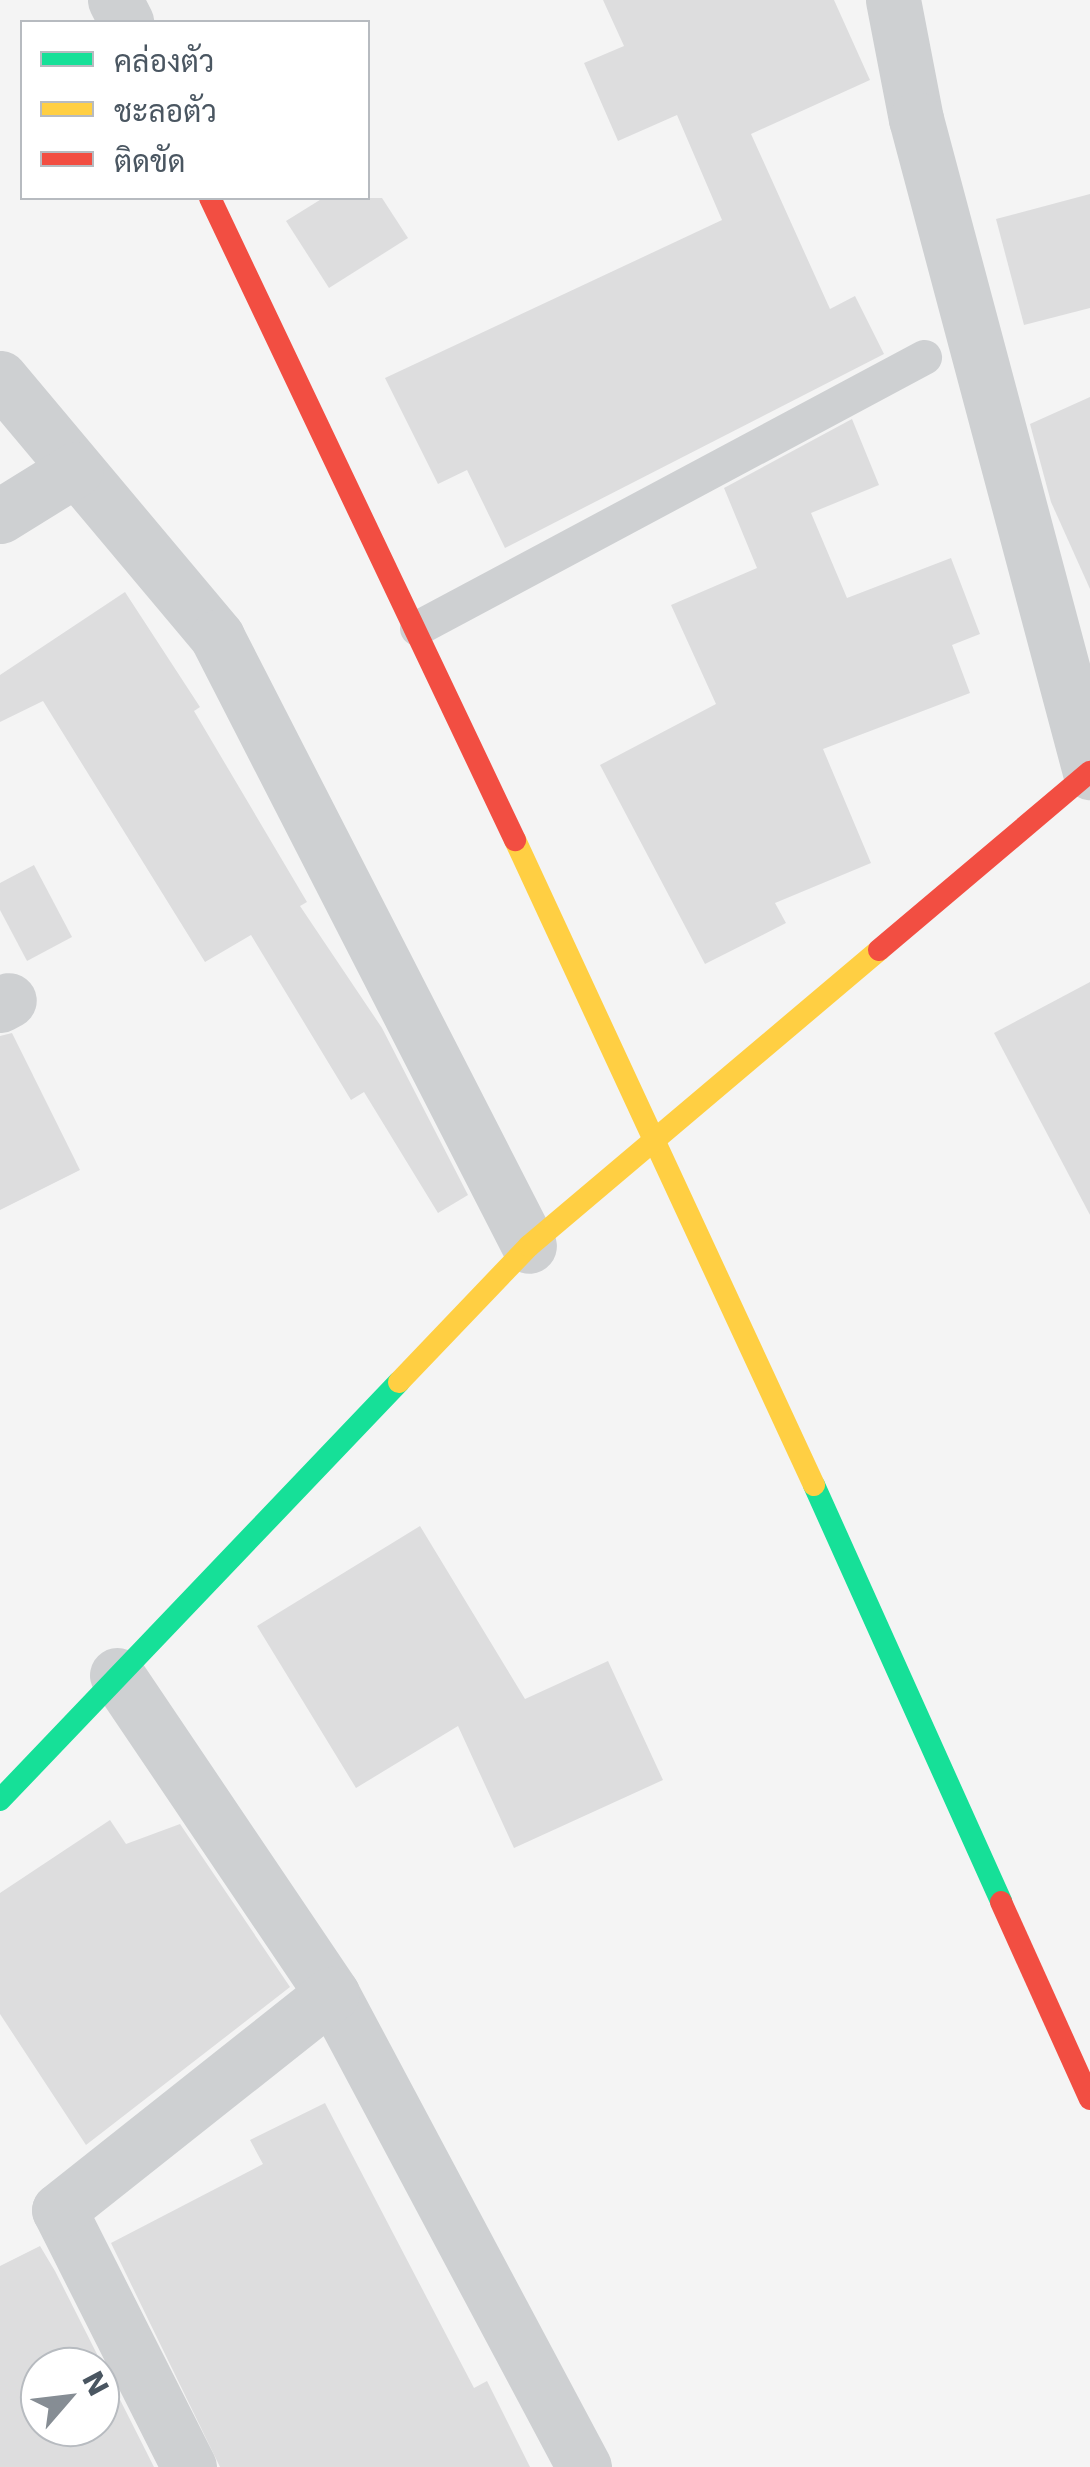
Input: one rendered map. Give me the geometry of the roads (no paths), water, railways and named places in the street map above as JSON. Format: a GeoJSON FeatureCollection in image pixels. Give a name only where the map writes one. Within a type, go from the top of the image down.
{"type":"FeatureCollection","features":[{"type":"Feature","properties":{"kind":"street"},"geometry":{"type":"LineString","coordinates":[[0,1800],[529,1246],[659,1142],[1090,772],[916,119],[892,0]]}},
{"type":"Feature","properties":{"kind":"street"},"geometry":{"type":"LineString","coordinates":[[211,200],[659,1142],[1090,2100]]}},
{"type":"Feature","properties":{"kind":"street"},"geometry":{"type":"LineString","coordinates":[[0,378],[217,637],[529,1246]]}},
{"type":"Feature","properties":{"kind":"street"},"geometry":{"type":"LineString","coordinates":[[0,516],[76,469]]}},
{"type":"Feature","properties":{"kind":"street"},"geometry":{"type":"LineString","coordinates":[[117,1675],[332,1994],[584,2467]]}},
{"type":"Feature","properties":{"kind":"street"},"geometry":{"type":"LineString","coordinates":[[189,2467],[59,2210],[332,1994]]}},
{"type":"Feature","properties":{"kind":"lane"},"geometry":{"type":"LineString","coordinates":[[417,628],[924,357]]}}]}
